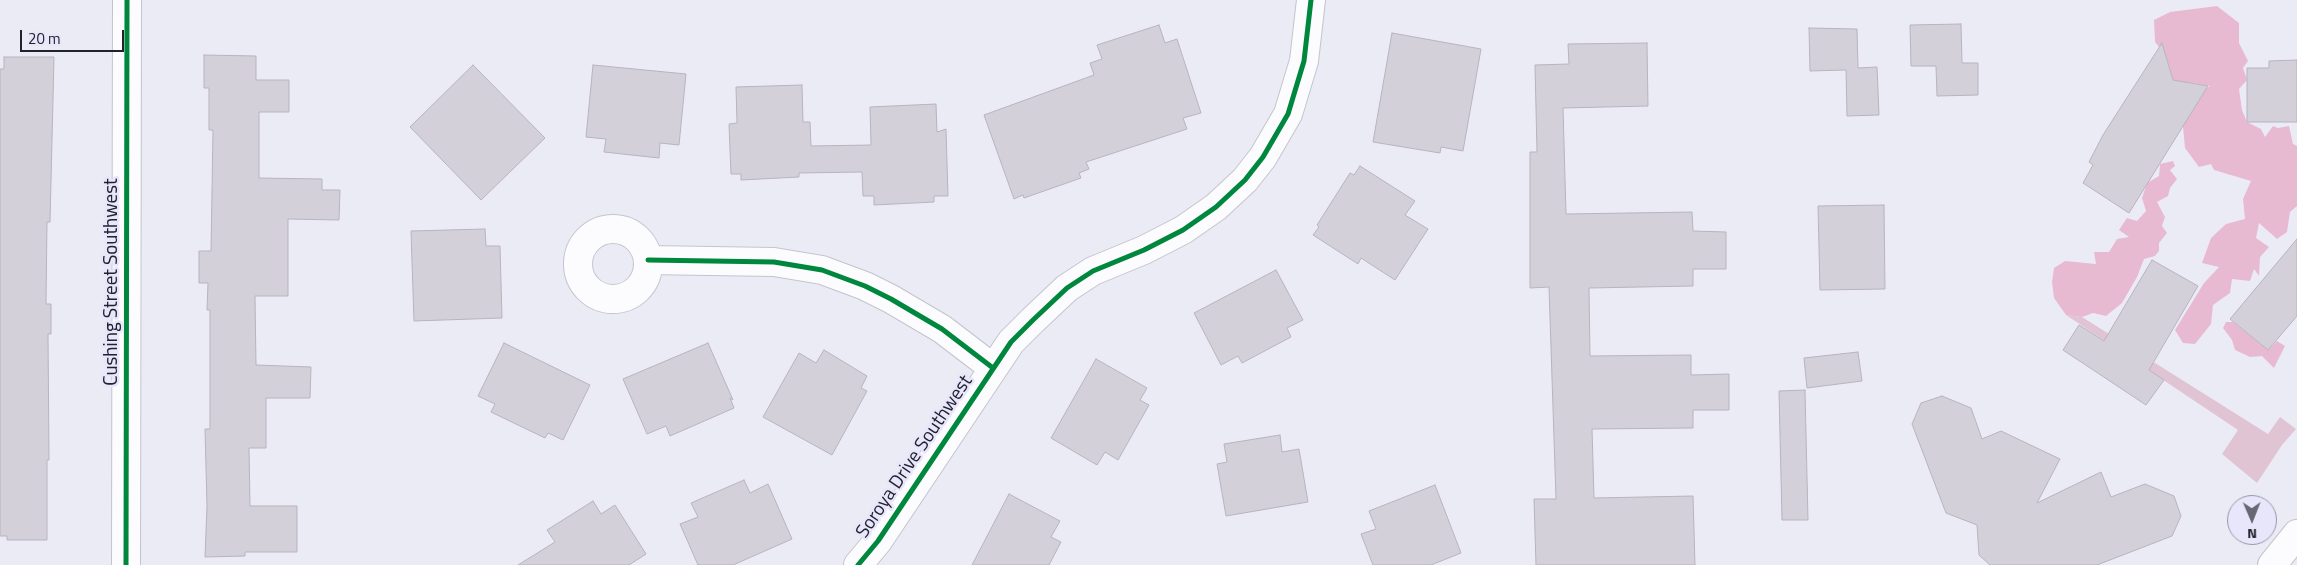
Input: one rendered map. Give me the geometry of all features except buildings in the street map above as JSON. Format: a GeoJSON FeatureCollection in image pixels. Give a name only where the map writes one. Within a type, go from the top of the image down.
{"type":"FeatureCollection","features":[{"type":"Feature","properties":{"kind":"street","name":"Cushing Street Southwest"},"geometry":{"type":"LineString","coordinates":[[126,565],[127,0]]}},
{"type":"Feature","properties":{"kind":"street","name":"Soroya Drive Southwest"},"geometry":{"type":"LineString","coordinates":[[858,565],[878,541],[1011,342],[1068,288],[1093,271],[1144,250],[1183,230],[1216,207],[1245,180],[1263,156],[1288,114],[1304,61],[1311,0]]}},
{"type":"Feature","properties":{"kind":"street"},"geometry":{"type":"LineString","coordinates":[[648,260],[774,262],[822,270],[865,286],[891,299],[942,329],[993,368]]}},
{"type":"Feature","properties":{"kind":"street"},"geometry":{"type":"LineString","coordinates":[[2272,565],[2297,534]]}},
{"type":"Feature","properties":{"kind":"shaded area"},"geometry":{"type":"Polygon","coordinates":[[[2217,6],[2239,23],[2239,43],[2248,61],[2243,68],[2247,80],[2239,89],[2242,110],[2247,122],[2261,129],[2265,137],[2273,126],[2278,128],[2289,126],[2293,144],[2297,146],[2297,206],[2290,212],[2287,232],[2277,239],[2259,223],[2256,238],[2269,247],[2260,257],[2259,276],[2254,269],[2250,281],[2232,279],[2230,293],[2213,305],[2211,324],[2195,344],[2183,343],[2175,330],[2204,283],[2219,267],[2202,263],[2211,238],[2226,224],[2245,219],[2243,199],[2251,181],[2214,170],[2211,164],[2199,167],[2185,148],[2183,127],[2170,126],[2176,116],[2190,116],[2193,98],[2210,86],[2186,82],[2174,83],[2166,56],[2155,42],[2154,20],[2170,12],[2217,6]]]}},
{"type":"Feature","properties":{"kind":"shaded area"},"geometry":{"type":"Polygon","coordinates":[[[2173,161],[2175,166],[2170,170],[2177,179],[2170,188],[2168,196],[2157,202],[2165,217],[2162,226],[2167,233],[2159,243],[2159,251],[2155,256],[2144,259],[2137,277],[2122,303],[2106,316],[2093,313],[2082,317],[2066,315],[2054,298],[2052,282],[2054,268],[2065,261],[2096,264],[2094,252],[2109,252],[2117,239],[2129,237],[2119,230],[2127,218],[2137,221],[2146,211],[2142,198],[2147,183],[2159,176],[2160,164],[2173,161]]]}},
{"type":"Feature","properties":{"kind":"shaded area"},"geometry":{"type":"Polygon","coordinates":[[[2066,315],[2082,317],[2268,434],[2280,417],[2296,429],[2282,445],[2257,483],[2222,454],[2238,430],[2066,315]]]}},
{"type":"Feature","properties":{"kind":"shaded area"},"geometry":{"type":"Polygon","coordinates":[[[2226,322],[2233,322],[2268,350],[2277,341],[2285,346],[2274,368],[2262,356],[2250,357],[2235,350],[2232,340],[2223,328],[2226,322]]]}},
{"type":"Feature","properties":{"kind":"cycle path"},"geometry":{"type":"LineString","coordinates":[[126,565],[127,0]]}},
{"type":"Feature","properties":{"kind":"cycle path"},"geometry":{"type":"LineString","coordinates":[[858,565],[878,541],[1011,342],[1033,320],[1067,288],[1093,271],[1144,250],[1183,230],[1216,207],[1245,180],[1263,157],[1288,114],[1304,61],[1311,0]]}},
{"type":"Feature","properties":{"kind":"cycle path"},"geometry":{"type":"LineString","coordinates":[[648,260],[774,262],[822,270],[865,286],[891,299],[942,329],[993,368]]}}]}
